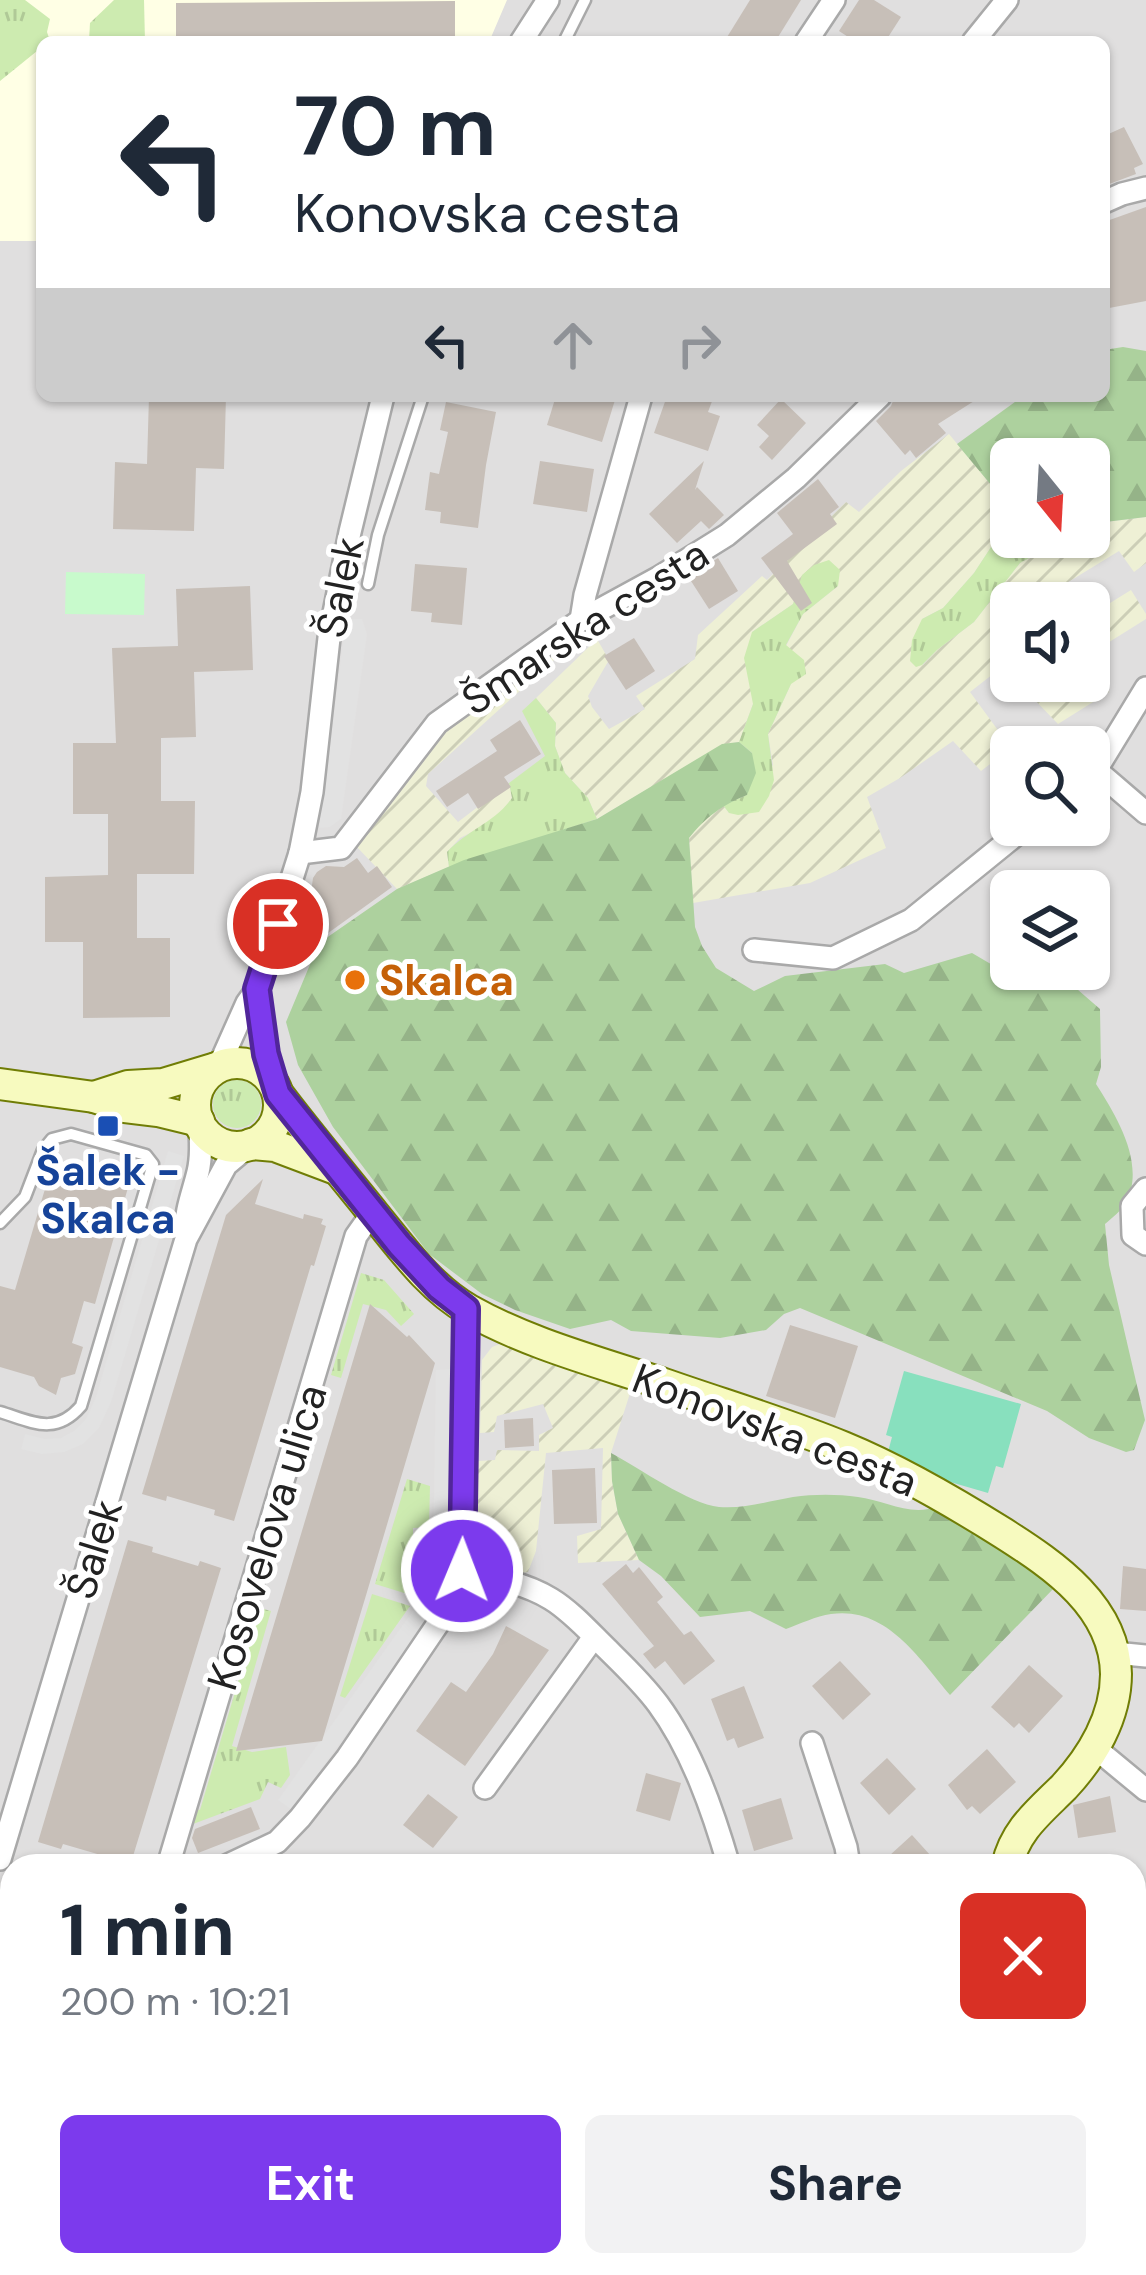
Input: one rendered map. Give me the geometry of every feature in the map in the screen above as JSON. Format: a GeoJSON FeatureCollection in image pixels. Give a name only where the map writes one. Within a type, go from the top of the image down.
{"type":"FeatureCollection","features":[{"type":"Feature","properties":{"kind":"street"},"geometry":{"type":"LineString","coordinates":[[524,36],[548,0]]}},
{"type":"Feature","properties":{"kind":"street"},"geometry":{"type":"LineString","coordinates":[[810,36],[834,0]]}},
{"type":"Feature","properties":{"kind":"street"},"geometry":{"type":"LineString","coordinates":[[978,36],[1007,0]]}},
{"type":"Feature","properties":{"kind":"street"},"geometry":{"type":"LineString","coordinates":[[1110,200],[1146,188]]}},
{"type":"Feature","properties":{"kind":"street","name":"Šalek"},"geometry":{"type":"LineString","coordinates":[[218,1068],[257,989],[300,853],[312,792],[329,638],[382,402]]}},
{"type":"Feature","properties":{"kind":"street"},"geometry":{"type":"LineString","coordinates":[[581,620],[638,402]]}},
{"type":"Feature","properties":{"kind":"street","name":"Šmarska cesta"},"geometry":{"type":"LineString","coordinates":[[300,853],[340,848],[437,723],[581,620],[727,535],[796,478],[874,402]]}},
{"type":"Feature","properties":{"kind":"street"},"geometry":{"type":"LineString","coordinates":[[1110,745],[1146,688]]}},
{"type":"Feature","properties":{"kind":"street"},"geometry":{"type":"LineString","coordinates":[[1110,786],[1146,813]]}},
{"type":"Feature","properties":{"kind":"street"},"geometry":{"type":"LineString","coordinates":[[754,950],[833,958],[911,920],[1002,846]]}},
{"type":"Feature","properties":{"kind":"street"},"geometry":{"type":"LineString","coordinates":[[186,1239],[226,1165],[262,1139],[277,1119],[257,989]]}},
{"type":"Feature","properties":{"kind":"street"},"geometry":{"type":"LineString","coordinates":[[94,1097],[242,1064],[254,1067],[275,1088]]}},
{"type":"Feature","properties":{"kind":"street"},"geometry":{"type":"LineString","coordinates":[[186,1239],[185,1219],[202,1144],[196,1097],[200,1085],[218,1068]]}},
{"type":"Feature","properties":{"kind":"street"},"geometry":{"type":"LineString","coordinates":[[0,1084],[94,1097],[199,1121],[226,1145],[275,1146],[336,1169]]}},
{"type":"Feature","properties":{"kind":"street","name":"Konovska cesta"},"geometry":{"type":"LineString","coordinates":[[275,1088],[421,1270],[466,1309],[561,1349],[845,1448],[940,1494],[1022,1545],[1090,1603],[1130,1655],[1116,1680],[1108,1721],[1094,1747],[1068,1782],[1026,1824],[1010,1854]]}},
{"type":"Feature","properties":{"kind":"street"},"geometry":{"type":"LineString","coordinates":[[1146,1189],[1132,1206],[1133,1235],[1146,1244]]}},
{"type":"Feature","properties":{"kind":"street","name":"Kosovelova ulica"},"geometry":{"type":"LineString","coordinates":[[172,1854],[356,1235],[373,1212]]}},
{"type":"Feature","properties":{"kind":"street","name":"Šalek"},"geometry":{"type":"LineString","coordinates":[[2,1854],[186,1239]]}},
{"type":"Feature","properties":{"kind":"street"},"geometry":{"type":"LineString","coordinates":[[268,1854],[346,1758],[450,1606],[462,1571],[466,1309]]}},
{"type":"Feature","properties":{"kind":"street"},"geometry":{"type":"LineString","coordinates":[[462,1571],[491,1576],[549,1598],[634,1675],[678,1736],[725,1854]]}},
{"type":"Feature","properties":{"kind":"street"},"geometry":{"type":"LineString","coordinates":[[485,1788],[595,1637]]}},
{"type":"Feature","properties":{"kind":"street"},"geometry":{"type":"LineString","coordinates":[[812,1743],[847,1854]]}},
{"type":"Feature","properties":{"kind":"street"},"geometry":{"type":"LineString","coordinates":[[1094,1747],[1146,1790]]}},
{"type":"Feature","properties":{"kind":"lane"},"geometry":{"type":"LineString","coordinates":[[566,36],[585,0]]}},
{"type":"Feature","properties":{"kind":"lane"},"geometry":{"type":"LineString","coordinates":[[368,584],[378,536],[421,402]]}},
{"type":"Feature","properties":{"kind":"lane"},"geometry":{"type":"LineString","coordinates":[[350,532],[378,536]]}},
{"type":"Feature","properties":{"kind":"lane"},"geometry":{"type":"LineString","coordinates":[[0,1223],[25,1197],[52,1139],[71,1134],[146,1155],[153,1164],[81,1406],[71,1418],[46,1426],[0,1412]]}},
{"type":"Feature","properties":{"kind":"shaded area"},"geometry":{"type":"Polygon","coordinates":[[[0,0],[1146,0],[1146,1854],[0,1854],[0,0]]]}},
{"type":"Feature","properties":{"kind":"shaded area"},"geometry":{"type":"Polygon","coordinates":[[[0,0],[507,0],[492,36],[36,36],[36,241],[0,241],[0,0]]]}},
{"type":"Feature","properties":{"kind":"shaded area"},"geometry":{"type":"Polygon","coordinates":[[[949,434],[990,484],[990,549],[943,608],[922,619],[923,665],[974,622],[990,601],[990,676],[970,692],[995,726],[990,726],[990,764],[981,771],[953,741],[867,797],[886,848],[810,883],[693,903],[689,838],[723,805],[729,813],[773,765],[768,734],[791,684],[786,646],[803,614],[838,586],[803,575],[793,604],[752,632],[753,704],[739,742],[722,745],[597,819],[588,798],[565,773],[555,746],[556,723],[536,698],[597,639],[609,660],[588,696],[592,707],[609,729],[645,709],[636,696],[695,659],[698,635],[762,576],[767,580],[846,502],[859,512],[949,434]]]}},
{"type":"Feature","properties":{"kind":"shaded area"},"geometry":{"type":"Polygon","coordinates":[[[1146,517],[1146,563],[1134,572],[1119,551],[1110,556],[1110,521],[1146,517]]]}},
{"type":"Feature","properties":{"kind":"shaded area"},"geometry":{"type":"Polygon","coordinates":[[[1029,558],[1108,558],[1068,582],[1005,582],[1029,558]]]}},
{"type":"Feature","properties":{"kind":"shaded area"},"geometry":{"type":"Polygon","coordinates":[[[1131,590],[1146,619],[1110,642],[1110,603],[1131,590]]]}},
{"type":"Feature","properties":{"kind":"shaded area"},"geometry":{"type":"Polygon","coordinates":[[[346,619],[362,619],[367,634],[341,819],[319,828],[346,619]]]}},
{"type":"Feature","properties":{"kind":"shaded area"},"geometry":{"type":"Polygon","coordinates":[[[549,651],[555,659],[428,774],[426,786],[458,822],[509,783],[512,798],[502,812],[460,838],[447,852],[449,867],[397,889],[355,845],[437,733],[549,651]]]}},
{"type":"Feature","properties":{"kind":"shaded area"},"geometry":{"type":"Polygon","coordinates":[[[1037,702],[1093,702],[1058,724],[1037,702]]]}},
{"type":"Feature","properties":{"kind":"shaded area"},"geometry":{"type":"Polygon","coordinates":[[[168,1151],[184,1156],[111,1402],[99,1428],[83,1444],[64,1452],[21,1449],[25,1434],[61,1438],[86,1419],[168,1151]]]}},
{"type":"Feature","properties":{"kind":"shaded area"},"geometry":{"type":"Polygon","coordinates":[[[503,1343],[632,1387],[611,1453],[612,1481],[618,1514],[639,1560],[578,1563],[577,1536],[601,1529],[603,1448],[546,1453],[536,1551],[528,1572],[500,1568],[482,1546],[478,1461],[495,1460],[497,1450],[539,1451],[539,1435],[553,1428],[543,1404],[497,1416],[494,1432],[480,1433],[482,1360],[492,1347],[503,1343]]]}},
{"type":"Feature","properties":{"kind":"shaded area"},"geometry":{"type":"Polygon","coordinates":[[[453,1369],[450,1566],[433,1561],[436,1370],[453,1369]]]}},
{"type":"Feature","properties":{"kind":"shaded area"},"geometry":{"type":"Polygon","coordinates":[[[422,1598],[438,1604],[437,1608],[292,1810],[278,1800],[422,1598]]]}},
{"type":"Feature","properties":{"kind":"green space"},"geometry":{"type":"Polygon","coordinates":[[[0,0],[25,0],[50,19],[48,36],[36,36],[36,52],[0,81],[0,0]]]}},
{"type":"Feature","properties":{"kind":"green space"},"geometry":{"type":"Polygon","coordinates":[[[114,0],[144,0],[145,36],[89,36],[90,23],[114,0]]]}},
{"type":"Feature","properties":{"kind":"green space"},"geometry":{"type":"Polygon","coordinates":[[[1110,349],[1146,351],[1146,517],[1110,521],[1110,438],[990,438],[990,484],[957,444],[1015,402],[1110,402],[1110,349]]]}},
{"type":"Feature","properties":{"kind":"green space"},"geometry":{"type":"Polygon","coordinates":[[[990,549],[990,558],[1029,558],[1005,582],[990,582],[990,601],[974,622],[916,667],[910,661],[912,640],[922,619],[943,608],[990,549]]]}},
{"type":"Feature","properties":{"kind":"green space"},"geometry":{"type":"Polygon","coordinates":[[[829,560],[840,570],[838,586],[803,614],[786,645],[804,660],[806,674],[791,684],[768,734],[774,780],[769,796],[759,812],[729,813],[723,805],[747,795],[752,753],[739,742],[753,704],[744,658],[752,632],[793,604],[802,575],[829,560]]]}},
{"type":"Feature","properties":{"kind":"green space"},"geometry":{"type":"Polygon","coordinates":[[[66,572],[145,574],[144,615],[65,614],[66,572]]]}},
{"type":"Feature","properties":{"kind":"green space"},"geometry":{"type":"Polygon","coordinates":[[[536,698],[556,723],[555,746],[565,773],[588,798],[597,819],[449,867],[447,852],[505,807],[512,798],[509,783],[545,756],[522,711],[536,698]]]}},
{"type":"Feature","properties":{"kind":"green space"},"geometry":{"type":"Polygon","coordinates":[[[739,742],[752,753],[756,773],[747,795],[715,812],[689,838],[695,927],[716,968],[754,991],[785,976],[885,964],[904,973],[972,953],[990,964],[990,990],[1078,990],[1100,1009],[1101,1067],[1096,1084],[1126,1141],[1133,1173],[1126,1203],[1105,1224],[1109,1265],[1145,1420],[1134,1450],[1126,1452],[1089,1438],[1047,1411],[800,1308],[784,1314],[766,1330],[720,1338],[631,1331],[611,1320],[570,1329],[515,1310],[482,1294],[429,1254],[333,1127],[298,1065],[286,1022],[319,943],[397,889],[464,860],[597,819],[722,744],[739,742]]]}},
{"type":"Feature","properties":{"kind":"green space"},"geometry":{"type":"Polygon","coordinates":[[[237,1080],[254,1087],[261,1104],[254,1121],[237,1128],[220,1121],[213,1104],[220,1087],[237,1080]]]}},
{"type":"Feature","properties":{"kind":"green space"},"geometry":{"type":"Polygon","coordinates":[[[361,1273],[384,1280],[414,1314],[401,1326],[386,1310],[363,1304],[341,1378],[331,1375],[361,1273]]]}},
{"type":"Feature","properties":{"kind":"green space"},"geometry":{"type":"Polygon","coordinates":[[[904,1371],[1021,1404],[1003,1468],[996,1466],[988,1493],[885,1463],[892,1437],[886,1435],[904,1371]]]}},
{"type":"Feature","properties":{"kind":"green space"},"geometry":{"type":"Polygon","coordinates":[[[611,1453],[679,1493],[719,1507],[825,1495],[919,1510],[938,1505],[1056,1586],[950,1695],[900,1638],[868,1618],[831,1614],[786,1629],[750,1611],[700,1617],[639,1560],[618,1514],[611,1453]]]}},
{"type":"Feature","properties":{"kind":"green space"},"geometry":{"type":"Polygon","coordinates":[[[407,1479],[430,1486],[429,1527],[413,1528],[413,1539],[428,1539],[414,1596],[375,1584],[407,1479]]]}},
{"type":"Feature","properties":{"kind":"green space"},"geometry":{"type":"Polygon","coordinates":[[[372,1594],[410,1606],[345,1698],[340,1696],[372,1594]]]}},
{"type":"Feature","properties":{"kind":"green space"},"geometry":{"type":"Polygon","coordinates":[[[260,1608],[271,1611],[232,1746],[252,1752],[286,1747],[290,1775],[281,1788],[268,1782],[260,1799],[185,1827],[191,1808],[200,1810],[260,1608]]]}},
{"type":"Feature","properties":{"kind":"building"},"geometry":{"type":"Polygon","coordinates":[[[750,0],[801,0],[779,36],[728,36],[750,0]]]}},
{"type":"Feature","properties":{"kind":"building"},"geometry":{"type":"Polygon","coordinates":[[[859,0],[874,0],[901,17],[889,36],[847,36],[839,31],[859,0]]]}},
{"type":"Feature","properties":{"kind":"building"},"geometry":{"type":"Polygon","coordinates":[[[455,1],[455,36],[176,36],[176,3],[455,1]]]}},
{"type":"Feature","properties":{"kind":"building"},"geometry":{"type":"Polygon","coordinates":[[[1124,127],[1143,164],[1134,168],[1136,174],[1110,184],[1110,133],[1124,127]]]}},
{"type":"Feature","properties":{"kind":"building"},"geometry":{"type":"Polygon","coordinates":[[[1146,207],[1146,301],[1110,308],[1110,220],[1146,207]]]}},
{"type":"Feature","properties":{"kind":"building"},"geometry":{"type":"Polygon","coordinates":[[[149,402],[226,402],[224,469],[196,468],[194,531],[113,529],[115,462],[147,464],[149,402]]]}},
{"type":"Feature","properties":{"kind":"building"},"geometry":{"type":"Polygon","coordinates":[[[446,402],[496,412],[478,528],[440,523],[441,512],[425,510],[430,472],[439,474],[448,432],[440,430],[446,402]]]}},
{"type":"Feature","properties":{"kind":"building"},"geometry":{"type":"Polygon","coordinates":[[[554,402],[614,402],[602,442],[547,425],[554,402]]]}},
{"type":"Feature","properties":{"kind":"building"},"geometry":{"type":"Polygon","coordinates":[[[665,402],[712,402],[708,412],[720,416],[708,451],[654,433],[665,402]]]}},
{"type":"Feature","properties":{"kind":"building"},"geometry":{"type":"Polygon","coordinates":[[[778,402],[806,423],[772,460],[759,447],[769,436],[757,425],[778,402]]]}},
{"type":"Feature","properties":{"kind":"building"},"geometry":{"type":"Polygon","coordinates":[[[893,402],[973,402],[938,424],[946,433],[916,458],[910,450],[905,455],[876,421],[893,402]]]}},
{"type":"Feature","properties":{"kind":"building"},"geometry":{"type":"Polygon","coordinates":[[[540,461],[594,469],[587,512],[533,504],[540,461]]]}},
{"type":"Feature","properties":{"kind":"building"},"geometry":{"type":"Polygon","coordinates":[[[704,461],[695,490],[697,487],[724,515],[709,529],[701,521],[677,543],[649,514],[704,461]]]}},
{"type":"Feature","properties":{"kind":"building"},"geometry":{"type":"Polygon","coordinates":[[[818,479],[839,507],[830,514],[837,524],[787,561],[812,603],[801,611],[761,558],[793,534],[777,513],[818,479]]]}},
{"type":"Feature","properties":{"kind":"building"},"geometry":{"type":"Polygon","coordinates":[[[718,558],[738,591],[709,609],[691,575],[718,558]]]}},
{"type":"Feature","properties":{"kind":"building"},"geometry":{"type":"Polygon","coordinates":[[[415,564],[467,568],[462,625],[431,622],[432,613],[411,611],[415,564]]]}},
{"type":"Feature","properties":{"kind":"building"},"geometry":{"type":"Polygon","coordinates":[[[250,586],[253,670],[194,672],[196,737],[161,738],[161,801],[195,801],[194,874],[137,874],[137,938],[170,938],[170,1017],[83,1018],[83,942],[45,942],[45,877],[108,875],[108,814],[73,814],[73,743],[116,743],[112,648],[178,646],[176,589],[250,586]]]}},
{"type":"Feature","properties":{"kind":"building"},"geometry":{"type":"Polygon","coordinates":[[[634,638],[655,671],[626,690],[604,656],[634,638]]]}},
{"type":"Feature","properties":{"kind":"building"},"geometry":{"type":"Polygon","coordinates":[[[520,720],[541,754],[504,777],[511,787],[478,809],[468,793],[447,807],[436,791],[497,751],[490,740],[520,720]]]}},
{"type":"Feature","properties":{"kind":"building"},"geometry":{"type":"Polygon","coordinates":[[[357,858],[368,873],[377,866],[392,887],[324,936],[308,914],[313,878],[326,866],[344,867],[357,858]]]}},
{"type":"Feature","properties":{"kind":"building"},"geometry":{"type":"Polygon","coordinates":[[[53,1162],[129,1184],[95,1304],[84,1301],[72,1343],[83,1347],[75,1374],[61,1378],[56,1395],[39,1386],[34,1377],[0,1367],[0,1286],[15,1290],[53,1162]]]}},
{"type":"Feature","properties":{"kind":"building"},"geometry":{"type":"Polygon","coordinates":[[[263,1179],[255,1204],[303,1219],[304,1214],[323,1219],[321,1224],[326,1226],[234,1521],[214,1515],[215,1510],[142,1494],[226,1215],[263,1179]]]}},
{"type":"Feature","properties":{"kind":"building"},"geometry":{"type":"Polygon","coordinates":[[[370,1304],[435,1363],[367,1592],[322,1741],[236,1751],[370,1304]]]}},
{"type":"Feature","properties":{"kind":"building"},"geometry":{"type":"Polygon","coordinates":[[[790,1325],[858,1346],[835,1418],[766,1396],[790,1325]]]}},
{"type":"Feature","properties":{"kind":"building"},"geometry":{"type":"Polygon","coordinates":[[[533,1418],[534,1446],[505,1448],[504,1420],[533,1418]]]}},
{"type":"Feature","properties":{"kind":"building"},"geometry":{"type":"Polygon","coordinates":[[[595,1468],[597,1523],[554,1524],[552,1470],[595,1468]]]}},
{"type":"Feature","properties":{"kind":"building"},"geometry":{"type":"Polygon","coordinates":[[[128,1540],[198,1566],[200,1561],[221,1568],[134,1854],[97,1854],[38,1842],[128,1540]]]}},
{"type":"Feature","properties":{"kind":"building"},"geometry":{"type":"Polygon","coordinates":[[[626,1564],[633,1573],[639,1567],[663,1597],[657,1602],[684,1635],[691,1631],[715,1661],[684,1685],[665,1661],[655,1669],[643,1654],[654,1646],[602,1584],[626,1564]]]}},
{"type":"Feature","properties":{"kind":"building"},"geometry":{"type":"Polygon","coordinates":[[[1123,1566],[1146,1569],[1146,1611],[1120,1609],[1123,1566]]]}},
{"type":"Feature","properties":{"kind":"building"},"geometry":{"type":"Polygon","coordinates":[[[506,1626],[549,1650],[465,1766],[416,1731],[451,1682],[466,1692],[506,1626]]]}},
{"type":"Feature","properties":{"kind":"building"},"geometry":{"type":"Polygon","coordinates":[[[840,1661],[871,1694],[843,1720],[812,1686],[840,1661]]]}},
{"type":"Feature","properties":{"kind":"building"},"geometry":{"type":"Polygon","coordinates":[[[1029,1665],[1063,1696],[1029,1733],[1019,1723],[1014,1728],[991,1707],[1029,1665]]]}},
{"type":"Feature","properties":{"kind":"building"},"geometry":{"type":"Polygon","coordinates":[[[744,1686],[764,1738],[738,1748],[734,1738],[727,1741],[711,1699],[744,1686]]]}},
{"type":"Feature","properties":{"kind":"building"},"geometry":{"type":"Polygon","coordinates":[[[987,1749],[1016,1782],[980,1814],[972,1806],[967,1810],[948,1785],[987,1749]]]}},
{"type":"Feature","properties":{"kind":"building"},"geometry":{"type":"Polygon","coordinates":[[[887,1758],[916,1789],[889,1815],[860,1783],[887,1758]]]}},
{"type":"Feature","properties":{"kind":"building"},"geometry":{"type":"Polygon","coordinates":[[[646,1773],[681,1783],[670,1821],[636,1811],[646,1773]]]}},
{"type":"Feature","properties":{"kind":"building"},"geometry":{"type":"Polygon","coordinates":[[[428,1794],[458,1817],[433,1848],[403,1825],[428,1794]]]}},
{"type":"Feature","properties":{"kind":"building"},"geometry":{"type":"Polygon","coordinates":[[[1110,1796],[1116,1832],[1078,1838],[1073,1805],[1110,1796]]]}},
{"type":"Feature","properties":{"kind":"building"},"geometry":{"type":"Polygon","coordinates":[[[781,1798],[793,1839],[754,1851],[742,1810],[781,1798]]]}},
{"type":"Feature","properties":{"kind":"building"},"geometry":{"type":"Polygon","coordinates":[[[251,1807],[260,1829],[198,1853],[192,1838],[195,1829],[251,1807]]]}},
{"type":"Feature","properties":{"kind":"building"},"geometry":{"type":"Polygon","coordinates":[[[912,1835],[929,1854],[891,1854],[912,1835]]]}},
{"type":"Feature","properties":{"kind":"place","name":"Skalca"},"geometry":{"type":"Point","coordinates":[355,980]}},
{"type":"Feature","properties":{"kind":"place","name":"Šalek - Skalca"},"geometry":{"type":"Point","coordinates":[108,1126]}},
{"type":"Feature","properties":{"kind":"route"},"geometry":{"type":"LineString","coordinates":[[278,924],[257,989],[266,1054],[278,1094],[399,1245],[466,1309],[462,1571]]}}]}
